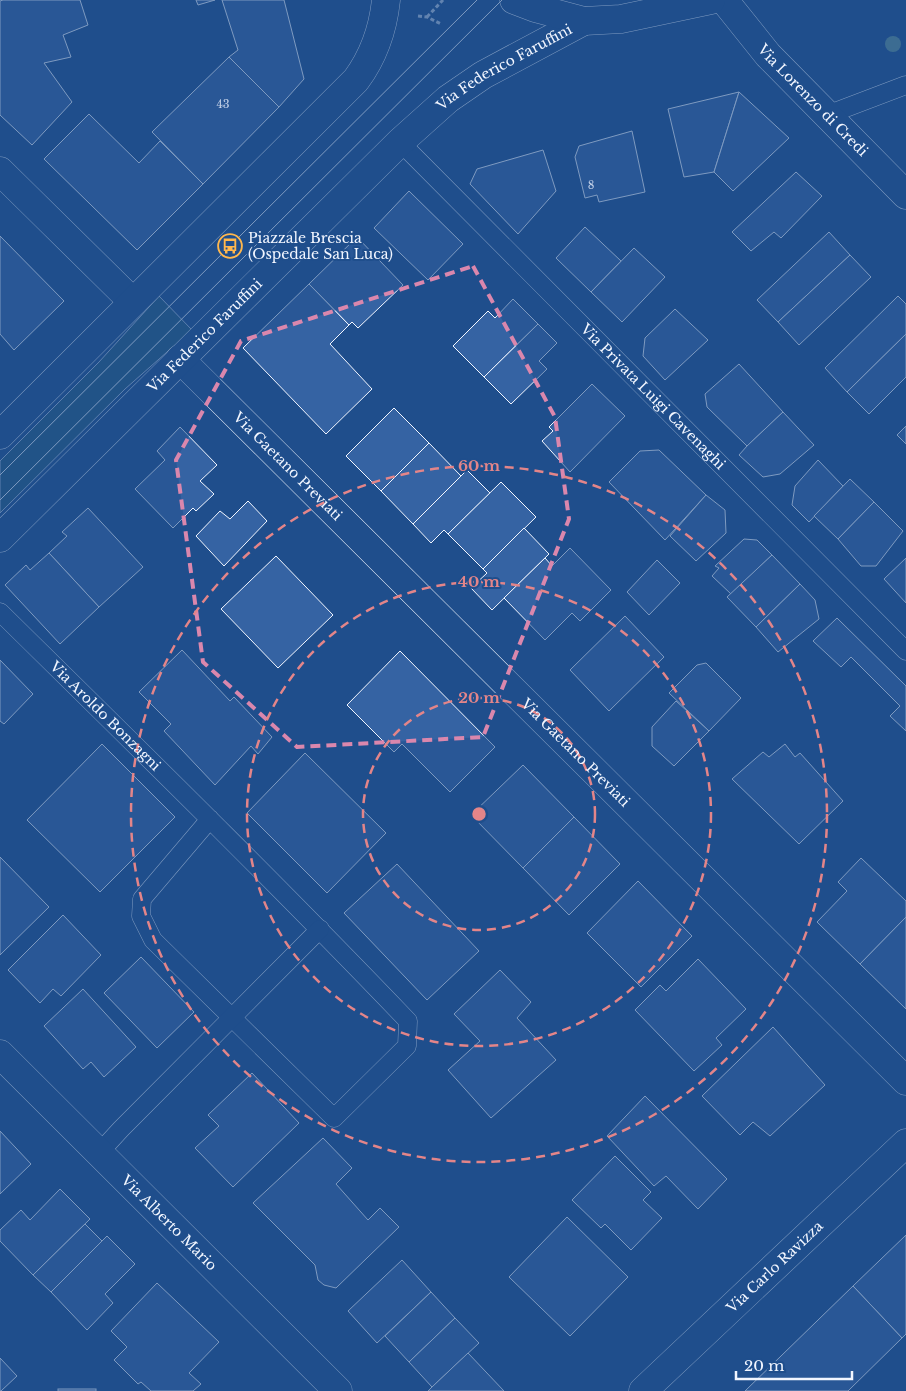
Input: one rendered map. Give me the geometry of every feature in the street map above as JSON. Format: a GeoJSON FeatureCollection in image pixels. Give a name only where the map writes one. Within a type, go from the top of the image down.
{"type":"FeatureCollection","features":[{"type":"Feature","properties":{"kind":"street"},"geometry":{"type":"LineString","coordinates":[[0,435],[356,80],[368,63],[384,16],[386,0]]}},
{"type":"Feature","properties":{"kind":"street"},"geometry":{"type":"LineString","coordinates":[[514,0],[535,8],[584,21],[621,19],[711,0]]}},
{"type":"Feature","properties":{"kind":"street","name":"Via Lorenzo di Credi"},"geometry":{"type":"LineString","coordinates":[[724,0],[768,55],[906,195]]}},
{"type":"Feature","properties":{"kind":"street","name":"Via Federico Faruffini"},"geometry":{"type":"LineString","coordinates":[[0,538],[400,142],[448,99],[483,75],[584,21]]}},
{"type":"Feature","properties":{"kind":"street"},"geometry":{"type":"LineString","coordinates":[[0,171],[133,302]]}},
{"type":"Feature","properties":{"kind":"street","name":"Via Gaetano Previati"},"geometry":{"type":"LineString","coordinates":[[180,359],[906,1082]]}},
{"type":"Feature","properties":{"kind":"street","name":"Via Alberto Mario"},"geometry":{"type":"LineString","coordinates":[[0,1054],[338,1391]]}},
{"type":"Feature","properties":{"kind":"street","name":"Via Carlo Ravizza"},"geometry":{"type":"LineString","coordinates":[[643,1391],[906,1143]]}},
{"type":"Feature","properties":{"kind":"lane"},"geometry":{"type":"LineString","coordinates":[[827,115],[906,86]]}},
{"type":"Feature","properties":{"kind":"lane","name":"Via Privata Luigi Cavenaghi"},"geometry":{"type":"LineString","coordinates":[[400,142],[906,651]]}},
{"type":"Feature","properties":{"kind":"lane","name":"Via Aroldo Bonzagni"},"geometry":{"type":"LineString","coordinates":[[0,612],[210,819],[320,929],[408,1021],[407,1046],[334,1118],[153,940],[141,916],[142,899],[210,819]]}},
{"type":"Feature","properties":{"kind":"lane"},"geometry":{"type":"LineString","coordinates":[[98,1153],[320,929]]}},
{"type":"Feature","properties":{"kind":"path"},"geometry":{"type":"LineString","coordinates":[[441,24],[427,16],[442,0]]}},
{"type":"Feature","properties":{"kind":"highlighted area"},"geometry":{"type":"Polygon","coordinates":[[[473,266],[555,417],[569,519],[483,737],[297,747],[203,662],[176,460],[241,341],[473,266]]]}},
{"type":"Feature","properties":{"kind":"shaded area"},"geometry":{"type":"Polygon","coordinates":[[[159,296],[192,330],[125,389],[0,513],[0,461],[99,362],[159,296]]]}},
{"type":"Feature","properties":{"kind":"building"},"geometry":{"type":"Polygon","coordinates":[[[80,0],[88,25],[63,35],[71,57],[44,63],[72,102],[32,145],[0,115],[0,1],[80,0]]]}},
{"type":"Feature","properties":{"kind":"building"},"geometry":{"type":"Polygon","coordinates":[[[196,0],[215,0],[198,5],[196,0]]]}},
{"type":"Feature","properties":{"kind":"building"},"geometry":{"type":"Polygon","coordinates":[[[222,0],[284,0],[304,79],[279,107],[229,57],[238,50],[222,0]]]}},
{"type":"Feature","properties":{"kind":"building"},"geometry":{"type":"Polygon","coordinates":[[[229,57],[279,107],[203,184],[152,132],[229,57]]]}},
{"type":"Feature","properties":{"kind":"building"},"geometry":{"type":"Polygon","coordinates":[[[739,92],[714,172],[684,177],[668,109],[739,92]]]}},
{"type":"Feature","properties":{"kind":"building"},"geometry":{"type":"Polygon","coordinates":[[[739,92],[789,138],[733,191],[714,172],[739,92]]]}},
{"type":"Feature","properties":{"kind":"building"},"geometry":{"type":"Polygon","coordinates":[[[89,114],[139,163],[160,141],[203,184],[137,250],[44,159],[89,114]]]}},
{"type":"Feature","properties":{"kind":"building"},"geometry":{"type":"Polygon","coordinates":[[[632,131],[645,192],[599,202],[597,195],[585,198],[575,157],[579,146],[632,131]]]}},
{"type":"Feature","properties":{"kind":"building"},"geometry":{"type":"Polygon","coordinates":[[[543,150],[556,191],[518,234],[470,184],[477,169],[543,150]]]}},
{"type":"Feature","properties":{"kind":"building"},"geometry":{"type":"Polygon","coordinates":[[[796,172],[822,196],[781,238],[774,232],[751,251],[732,232],[796,172]]]}},
{"type":"Feature","properties":{"kind":"building"},"geometry":{"type":"Polygon","coordinates":[[[409,191],[463,244],[428,280],[374,228],[409,191]]]}},
{"type":"Feature","properties":{"kind":"building"},"geometry":{"type":"Polygon","coordinates":[[[585,227],[621,261],[591,292],[556,258],[585,227]]]}},
{"type":"Feature","properties":{"kind":"building"},"geometry":{"type":"Polygon","coordinates":[[[829,232],[850,255],[778,322],[757,300],[829,232]]]}},
{"type":"Feature","properties":{"kind":"building"},"geometry":{"type":"Polygon","coordinates":[[[0,236],[64,301],[14,350],[0,334],[0,236]]]}},
{"type":"Feature","properties":{"kind":"building"},"geometry":{"type":"Polygon","coordinates":[[[357,237],[403,285],[358,328],[352,322],[349,325],[309,284],[357,237]]]}},
{"type":"Feature","properties":{"kind":"building"},"geometry":{"type":"Polygon","coordinates":[[[634,248],[665,277],[622,322],[591,292],[634,248]]]}},
{"type":"Feature","properties":{"kind":"building"},"geometry":{"type":"Polygon","coordinates":[[[850,255],[871,277],[799,345],[778,322],[850,255]]]}},
{"type":"Feature","properties":{"kind":"building"},"geometry":{"type":"Polygon","coordinates":[[[309,284],[349,325],[330,344],[372,389],[326,434],[243,348],[309,284]]]}},
{"type":"Feature","properties":{"kind":"building"},"geometry":{"type":"Polygon","coordinates":[[[898,296],[906,304],[906,334],[847,392],[825,368],[898,296]]]}},
{"type":"Feature","properties":{"kind":"building"},"geometry":{"type":"Polygon","coordinates":[[[513,299],[538,324],[484,377],[453,346],[488,311],[495,318],[513,299]]]}},
{"type":"Feature","properties":{"kind":"building"},"geometry":{"type":"Polygon","coordinates":[[[675,309],[708,340],[665,380],[643,356],[645,338],[675,309]]]}},
{"type":"Feature","properties":{"kind":"building"},"geometry":{"type":"Polygon","coordinates":[[[538,324],[557,343],[539,361],[547,369],[511,404],[484,377],[538,324]]]}},
{"type":"Feature","properties":{"kind":"building"},"geometry":{"type":"Polygon","coordinates":[[[906,334],[906,377],[869,414],[847,392],[906,334]]]}},
{"type":"Feature","properties":{"kind":"building"},"geometry":{"type":"Polygon","coordinates":[[[739,364],[783,412],[747,446],[707,407],[705,394],[739,364]]]}},
{"type":"Feature","properties":{"kind":"building"},"geometry":{"type":"Polygon","coordinates":[[[592,384],[625,416],[570,472],[542,441],[553,431],[549,427],[592,384]]]}},
{"type":"Feature","properties":{"kind":"building"},"geometry":{"type":"Polygon","coordinates":[[[394,408],[429,443],[381,491],[346,456],[394,408]]]}},
{"type":"Feature","properties":{"kind":"building"},"geometry":{"type":"Polygon","coordinates":[[[783,412],[814,445],[780,474],[763,477],[739,455],[783,412]]]}},
{"type":"Feature","properties":{"kind":"building"},"geometry":{"type":"Polygon","coordinates":[[[906,426],[906,444],[897,435],[906,426]]]}},
{"type":"Feature","properties":{"kind":"building"},"geometry":{"type":"Polygon","coordinates":[[[180,427],[217,465],[200,481],[214,494],[196,511],[193,508],[173,528],[135,489],[165,460],[157,451],[180,427]]]}},
{"type":"Feature","properties":{"kind":"building"},"geometry":{"type":"Polygon","coordinates":[[[429,443],[461,476],[413,524],[381,491],[429,443]]]}},
{"type":"Feature","properties":{"kind":"building"},"geometry":{"type":"Polygon","coordinates":[[[659,450],[706,495],[665,540],[609,482],[640,451],[659,450]]]}},
{"type":"Feature","properties":{"kind":"building"},"geometry":{"type":"Polygon","coordinates":[[[818,460],[843,486],[809,522],[792,505],[795,486],[818,460]]]}},
{"type":"Feature","properties":{"kind":"building"},"geometry":{"type":"Polygon","coordinates":[[[467,470],[490,493],[448,534],[444,530],[431,543],[413,524],[467,470]]]}},
{"type":"Feature","properties":{"kind":"building"},"geometry":{"type":"Polygon","coordinates":[[[850,479],[874,502],[838,539],[814,516],[850,479]]]}},
{"type":"Feature","properties":{"kind":"building"},"geometry":{"type":"Polygon","coordinates":[[[501,482],[536,517],[483,569],[448,534],[501,482]]]}},
{"type":"Feature","properties":{"kind":"building"},"geometry":{"type":"Polygon","coordinates":[[[706,495],[725,510],[726,533],[696,561],[670,536],[706,495]]]}},
{"type":"Feature","properties":{"kind":"building"},"geometry":{"type":"Polygon","coordinates":[[[248,501],[267,521],[224,566],[196,536],[220,511],[230,519],[248,501]]]}},
{"type":"Feature","properties":{"kind":"building"},"geometry":{"type":"Polygon","coordinates":[[[874,502],[903,531],[876,566],[861,566],[838,539],[874,502]]]}},
{"type":"Feature","properties":{"kind":"building"},"geometry":{"type":"Polygon","coordinates":[[[88,508],[143,567],[99,607],[49,553],[67,536],[62,532],[88,508]]]}},
{"type":"Feature","properties":{"kind":"building"},"geometry":{"type":"Polygon","coordinates":[[[524,528],[549,554],[492,610],[471,588],[487,573],[483,569],[524,528]]]}},
{"type":"Feature","properties":{"kind":"building"},"geometry":{"type":"Polygon","coordinates":[[[744,539],[757,540],[772,555],[731,594],[712,576],[719,568],[715,566],[744,539]]]}},
{"type":"Feature","properties":{"kind":"building"},"geometry":{"type":"Polygon","coordinates":[[[570,548],[611,590],[580,621],[572,613],[545,640],[504,598],[545,558],[552,566],[570,548]]]}},
{"type":"Feature","properties":{"kind":"building"},"geometry":{"type":"Polygon","coordinates":[[[49,553],[99,607],[60,644],[5,585],[26,565],[30,570],[49,553]]]}},
{"type":"Feature","properties":{"kind":"building"},"geometry":{"type":"Polygon","coordinates":[[[772,555],[800,584],[756,627],[727,597],[772,555]]]}},
{"type":"Feature","properties":{"kind":"building"},"geometry":{"type":"Polygon","coordinates":[[[276,556],[333,615],[278,668],[221,609],[276,556]]]}},
{"type":"Feature","properties":{"kind":"building"},"geometry":{"type":"Polygon","coordinates":[[[906,558],[906,603],[884,579],[906,558]]]}},
{"type":"Feature","properties":{"kind":"building"},"geometry":{"type":"Polygon","coordinates":[[[657,560],[680,583],[649,615],[627,592],[657,560]]]}},
{"type":"Feature","properties":{"kind":"building"},"geometry":{"type":"Polygon","coordinates":[[[800,584],[815,600],[819,619],[778,652],[756,627],[800,584]]]}},
{"type":"Feature","properties":{"kind":"building"},"geometry":{"type":"Polygon","coordinates":[[[625,616],[664,657],[609,711],[570,670],[625,616]]]}},
{"type":"Feature","properties":{"kind":"building"},"geometry":{"type":"Polygon","coordinates":[[[837,618],[906,686],[906,731],[890,716],[900,706],[851,657],[841,667],[813,641],[837,618]]]}},
{"type":"Feature","properties":{"kind":"building"},"geometry":{"type":"Polygon","coordinates":[[[182,650],[230,701],[234,697],[272,737],[258,754],[251,746],[215,785],[164,731],[171,724],[139,692],[182,650]]]}},
{"type":"Feature","properties":{"kind":"building"},"geometry":{"type":"Polygon","coordinates":[[[400,651],[495,747],[450,792],[402,744],[394,752],[347,705],[400,651]]]}},
{"type":"Feature","properties":{"kind":"building"},"geometry":{"type":"Polygon","coordinates":[[[0,660],[33,694],[4,724],[0,721],[0,660]]]}},
{"type":"Feature","properties":{"kind":"building"},"geometry":{"type":"Polygon","coordinates":[[[706,663],[741,698],[709,731],[669,693],[697,665],[706,663]]]}},
{"type":"Feature","properties":{"kind":"building"},"geometry":{"type":"Polygon","coordinates":[[[676,701],[709,731],[674,766],[652,746],[652,727],[676,701]]]}},
{"type":"Feature","properties":{"kind":"building"},"geometry":{"type":"Polygon","coordinates":[[[102,744],[175,817],[100,892],[27,820],[102,744]]]}},
{"type":"Feature","properties":{"kind":"building"},"geometry":{"type":"Polygon","coordinates":[[[785,744],[795,757],[800,753],[843,801],[799,844],[732,779],[763,752],[769,757],[785,744]]]}},
{"type":"Feature","properties":{"kind":"building"},"geometry":{"type":"Polygon","coordinates":[[[305,753],[386,833],[327,893],[247,813],[305,753]]]}},
{"type":"Feature","properties":{"kind":"building"},"geometry":{"type":"Polygon","coordinates":[[[523,765],[574,817],[523,868],[471,815],[523,765]]]}},
{"type":"Feature","properties":{"kind":"building"},"geometry":{"type":"Polygon","coordinates":[[[574,817],[620,864],[569,915],[523,868],[574,817]]]}},
{"type":"Feature","properties":{"kind":"building"},"geometry":{"type":"Polygon","coordinates":[[[0,857],[49,907],[0,955],[0,857]]]}},
{"type":"Feature","properties":{"kind":"building"},"geometry":{"type":"Polygon","coordinates":[[[861,858],[906,901],[906,917],[860,964],[817,922],[847,891],[838,882],[861,858]]]}},
{"type":"Feature","properties":{"kind":"building"},"geometry":{"type":"Polygon","coordinates":[[[397,864],[479,951],[427,1000],[344,913],[397,864]]]}},
{"type":"Feature","properties":{"kind":"building"},"geometry":{"type":"Polygon","coordinates":[[[638,881],[692,936],[641,987],[587,933],[638,881]]]}},
{"type":"Feature","properties":{"kind":"building"},"geometry":{"type":"Polygon","coordinates":[[[63,915],[101,955],[61,996],[53,989],[40,1003],[8,970],[63,915]]]}},
{"type":"Feature","properties":{"kind":"building"},"geometry":{"type":"Polygon","coordinates":[[[906,917],[906,1009],[860,964],[906,917]]]}},
{"type":"Feature","properties":{"kind":"building"},"geometry":{"type":"Polygon","coordinates":[[[141,957],[194,1012],[157,1048],[104,993],[141,957]]]}},
{"type":"Feature","properties":{"kind":"building"},"geometry":{"type":"Polygon","coordinates":[[[698,959],[746,1009],[716,1038],[722,1045],[694,1071],[635,1010],[660,985],[666,991],[698,959]]]}},
{"type":"Feature","properties":{"kind":"building"},"geometry":{"type":"Polygon","coordinates":[[[500,970],[531,1002],[517,1018],[556,1060],[491,1118],[448,1070],[480,1041],[454,1014],[500,970]]]}},
{"type":"Feature","properties":{"kind":"building"},"geometry":{"type":"Polygon","coordinates":[[[83,989],[136,1047],[104,1077],[91,1062],[83,1069],[44,1026],[83,989]]]}},
{"type":"Feature","properties":{"kind":"building"},"geometry":{"type":"Polygon","coordinates":[[[773,1027],[825,1085],[770,1136],[753,1122],[740,1135],[702,1096],[773,1027]]]}},
{"type":"Feature","properties":{"kind":"building"},"geometry":{"type":"Polygon","coordinates":[[[252,1073],[299,1123],[233,1187],[195,1148],[219,1126],[208,1115],[252,1073]]]}},
{"type":"Feature","properties":{"kind":"building"},"geometry":{"type":"Polygon","coordinates":[[[645,1096],[727,1179],[698,1209],[666,1176],[654,1186],[607,1136],[645,1096]]]}},
{"type":"Feature","properties":{"kind":"building"},"geometry":{"type":"Polygon","coordinates":[[[0,1131],[31,1164],[0,1194],[0,1131]]]}},
{"type":"Feature","properties":{"kind":"building"},"geometry":{"type":"Polygon","coordinates":[[[323,1138],[352,1168],[336,1184],[368,1220],[380,1208],[399,1227],[336,1288],[324,1285],[318,1280],[315,1265],[253,1203],[323,1138]]]}},
{"type":"Feature","properties":{"kind":"building"},"geometry":{"type":"Polygon","coordinates":[[[615,1156],[651,1192],[643,1200],[662,1218],[631,1250],[605,1224],[601,1228],[572,1200],[615,1156]]]}},
{"type":"Feature","properties":{"kind":"building"},"geometry":{"type":"Polygon","coordinates":[[[60,1189],[90,1219],[33,1275],[0,1241],[0,1230],[21,1210],[30,1220],[60,1189]]]}},
{"type":"Feature","properties":{"kind":"building"},"geometry":{"type":"Polygon","coordinates":[[[567,1217],[628,1277],[570,1336],[509,1277],[567,1217]]]}},
{"type":"Feature","properties":{"kind":"building"},"geometry":{"type":"Polygon","coordinates":[[[85,1224],[102,1241],[51,1292],[33,1275],[85,1224]]]}},
{"type":"Feature","properties":{"kind":"building"},"geometry":{"type":"Polygon","coordinates":[[[906,1235],[906,1334],[902,1338],[853,1286],[906,1235]]]}},
{"type":"Feature","properties":{"kind":"building"},"geometry":{"type":"Polygon","coordinates":[[[107,1236],[135,1264],[105,1294],[113,1303],[87,1330],[51,1292],[107,1236]]]}},
{"type":"Feature","properties":{"kind":"building"},"geometry":{"type":"Polygon","coordinates":[[[402,1260],[431,1292],[377,1343],[348,1311],[402,1260]]]}},
{"type":"Feature","properties":{"kind":"building"},"geometry":{"type":"Polygon","coordinates":[[[157,1283],[219,1342],[189,1373],[201,1384],[193,1391],[151,1391],[141,1382],[138,1384],[114,1360],[127,1347],[111,1331],[157,1283]]]}},
{"type":"Feature","properties":{"kind":"building"},"geometry":{"type":"Polygon","coordinates":[[[853,1286],[902,1338],[848,1391],[745,1391],[853,1286]]]}},
{"type":"Feature","properties":{"kind":"building"},"geometry":{"type":"Polygon","coordinates":[[[431,1292],[455,1318],[409,1362],[385,1336],[431,1292]]]}},
{"type":"Feature","properties":{"kind":"building"},"geometry":{"type":"Polygon","coordinates":[[[455,1318],[479,1343],[432,1387],[409,1362],[455,1318]]]}},
{"type":"Feature","properties":{"kind":"building"},"geometry":{"type":"Polygon","coordinates":[[[468,1353],[504,1391],[428,1391],[432,1387],[468,1353]]]}},
{"type":"Feature","properties":{"kind":"building"},"geometry":{"type":"Polygon","coordinates":[[[0,1358],[17,1376],[1,1391],[0,1391],[0,1358]]]}},
{"type":"Feature","properties":{"kind":"building"},"geometry":{"type":"Polygon","coordinates":[[[58,1389],[96,1389],[96,1391],[58,1391],[58,1389]]]}},
{"type":"Feature","properties":{"kind":"tram line"},"geometry":{"type":"LineString","coordinates":[[0,475],[477,0]]}},
{"type":"Feature","properties":{"kind":"tram line"},"geometry":{"type":"LineString","coordinates":[[0,500],[502,0]]}},
{"type":"Feature","properties":{"kind":"place","name":"Piazzale Brescia (Ospedale San Luca)"},"geometry":{"type":"Point","coordinates":[230,246]}}]}
